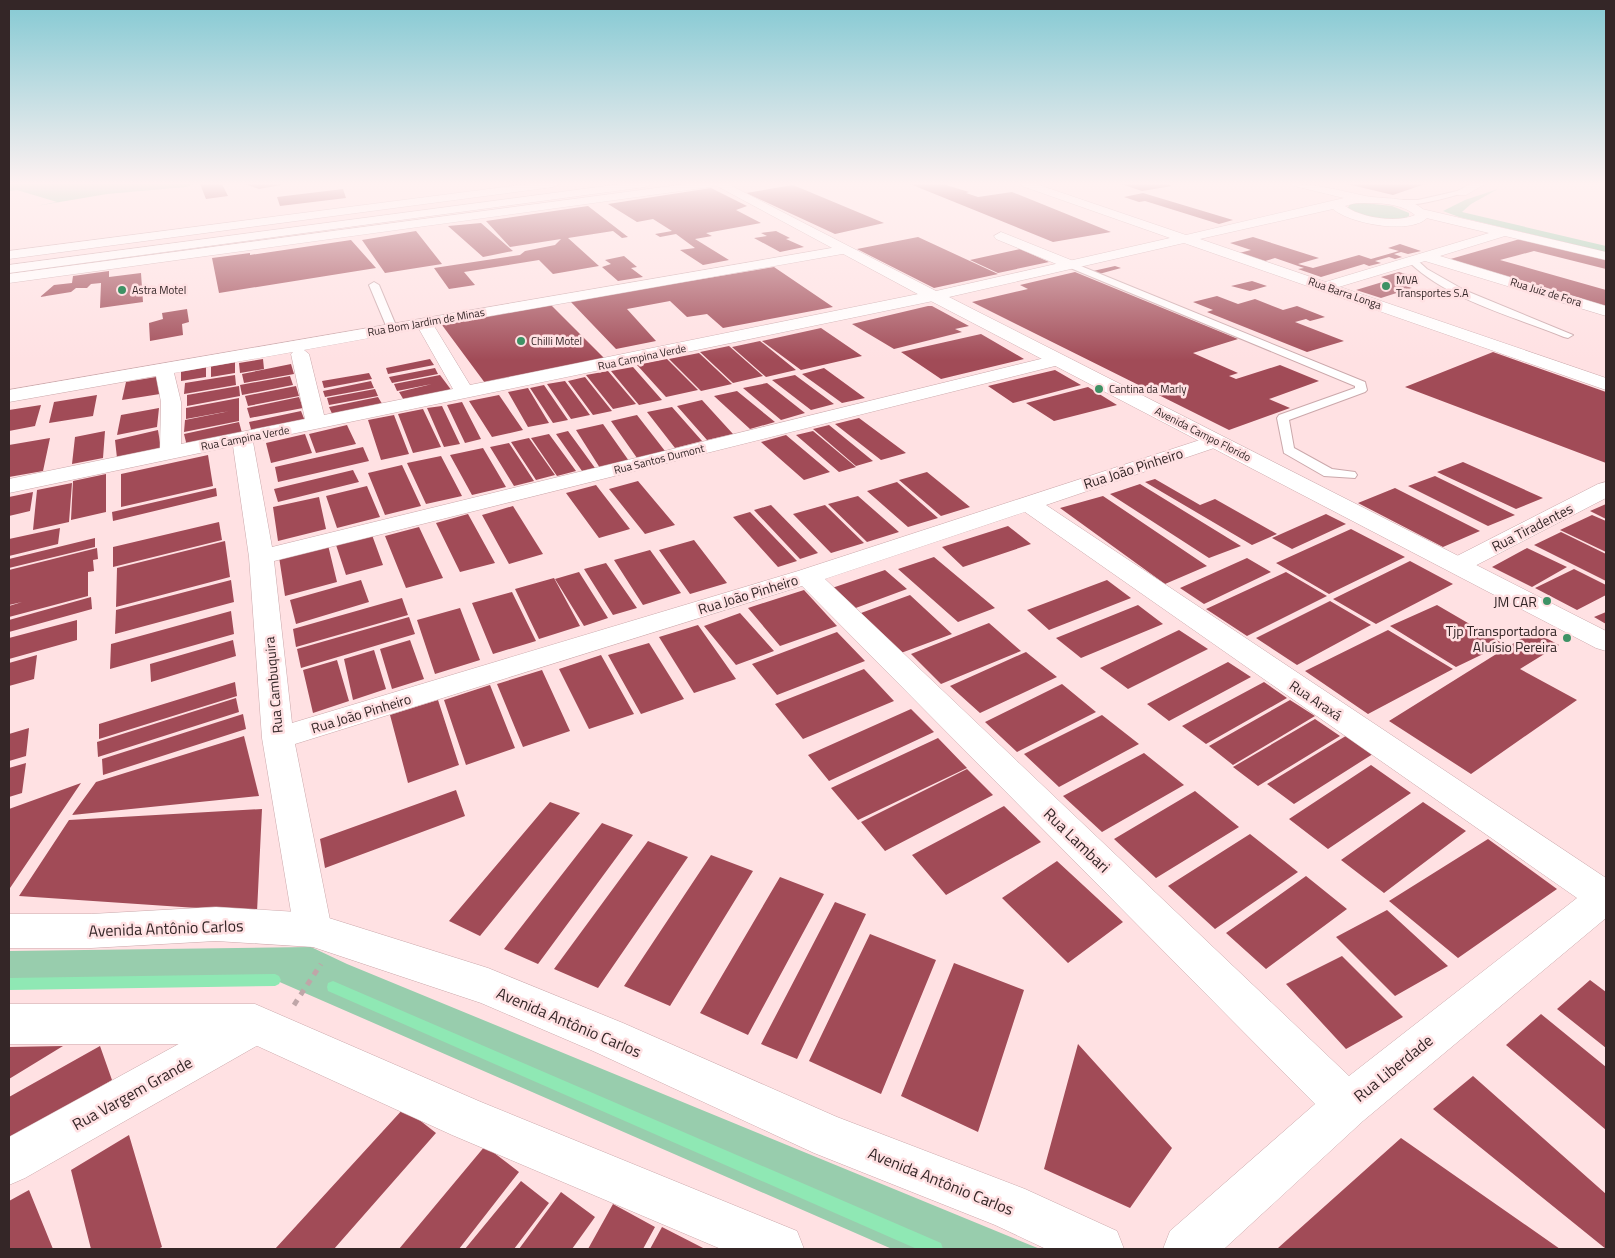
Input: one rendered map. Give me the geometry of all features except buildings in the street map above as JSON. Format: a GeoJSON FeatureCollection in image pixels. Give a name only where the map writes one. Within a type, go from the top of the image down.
{"type":"FeatureCollection","features":[{"type":"Feature","properties":{"kind":"main road"},"geometry":{"type":"LineString","coordinates":[[9,255],[100,243]]}},
{"type":"Feature","properties":{"kind":"main road"},"geometry":{"type":"LineString","coordinates":[[9,261],[147,243]]}},
{"type":"Feature","properties":{"kind":"main road"},"geometry":{"type":"LineString","coordinates":[[9,270],[211,243]]}},
{"type":"Feature","properties":{"kind":"main road"},"geometry":{"type":"LineString","coordinates":[[9,279],[277,243]]}},
{"type":"Feature","properties":{"kind":"main road","name":"Avenida Campo Florido"},"geometry":{"type":"LineString","coordinates":[[829,243],[1606,642]]}},
{"type":"Feature","properties":{"kind":"main road"},"geometry":{"type":"LineString","coordinates":[[1017,243],[1071,265]]}},
{"type":"Feature","properties":{"kind":"main road","name":"Rua Campina Verde"},"geometry":{"type":"LineString","coordinates":[[9,486],[934,296],[1168,243]]}},
{"type":"Feature","properties":{"kind":"main road","name":"Rua Barra Longa"},"geometry":{"type":"LineString","coordinates":[[1195,243],[1327,286],[1606,384]]}},
{"type":"Feature","properties":{"kind":"main road"},"geometry":{"type":"LineString","coordinates":[[1327,286],[1471,243]]}},
{"type":"Feature","properties":{"kind":"main road"},"geometry":{"type":"LineString","coordinates":[[1550,243],[1606,256]]}},
{"type":"Feature","properties":{"kind":"main road","name":"Rua Bom Jardim de Minas"},"geometry":{"type":"LineString","coordinates":[[9,396],[843,250]]}},
{"type":"Feature","properties":{"kind":"main road","name":"Rua Juiz de Fora"},"geometry":{"type":"LineString","coordinates":[[1420,259],[1606,311]]}},
{"type":"Feature","properties":{"kind":"main road"},"geometry":{"type":"LineString","coordinates":[[424,323],[465,393]]}},
{"type":"Feature","properties":{"kind":"main road"},"geometry":{"type":"LineString","coordinates":[[300,354],[316,423]]}},
{"type":"Feature","properties":{"kind":"main road","name":"Rua Santos Dumont"},"geometry":{"type":"LineString","coordinates":[[260,557],[1057,360]]}},
{"type":"Feature","properties":{"kind":"main road"},"geometry":{"type":"LineString","coordinates":[[164,368],[171,402],[170,453]]}},
{"type":"Feature","properties":{"kind":"main road","name":"Rua Cambuquira"},"geometry":{"type":"LineString","coordinates":[[242,438],[260,557],[278,738],[325,934]]}},
{"type":"Feature","properties":{"kind":"main road","name":"Rua João Pinheiro"},"geometry":{"type":"LineString","coordinates":[[278,738],[807,576],[1216,441]]}},
{"type":"Feature","properties":{"kind":"main road","name":"Rua Tiradentes"},"geometry":{"type":"LineString","coordinates":[[1458,565],[1606,489]]}},
{"type":"Feature","properties":{"kind":"main road","name":"Rua Araxá"},"geometry":{"type":"LineString","coordinates":[[1028,502],[1606,897]]}},
{"type":"Feature","properties":{"kind":"main road","name":"Rua Lambari"},"geometry":{"type":"LineString","coordinates":[[807,576],[1347,1105]]}},
{"type":"Feature","properties":{"kind":"main road","name":"Rua Liberdade"},"geometry":{"type":"LineString","coordinates":[[1188,1249],[1347,1105],[1606,897]]}},
{"type":"Feature","properties":{"kind":"main road","name":"Avenida Antônio Carlos"},"geometry":{"type":"LineString","coordinates":[[9,930],[91,931],[216,924],[325,934],[497,991],[608,1037],[830,1137],[1008,1206],[1099,1249]]}},
{"type":"Feature","properties":{"kind":"main road"},"geometry":{"type":"LineString","coordinates":[[9,1024],[265,1028],[468,1119],[779,1249]]}},
{"type":"Feature","properties":{"kind":"main road","name":"Rua Vargem Grande"},"geometry":{"type":"LineString","coordinates":[[9,1162],[265,1028]]}},
{"type":"Feature","properties":{"kind":"lane"},"geometry":{"type":"LineString","coordinates":[[1420,259],[1417,267],[1438,281],[1568,335]]}},
{"type":"Feature","properties":{"kind":"lane"},"geometry":{"type":"LineString","coordinates":[[1071,265],[1361,384],[1362,390],[1283,418],[1288,450],[1329,473],[1350,475]]}},
{"type":"Feature","properties":{"kind":"lane"},"geometry":{"type":"LineString","coordinates":[[374,285],[392,328]]}},
{"type":"Feature","properties":{"kind":"path"},"geometry":{"type":"LineString","coordinates":[[265,1028],[325,934]]}},
{"type":"Feature","properties":{"kind":"green space"},"geometry":{"type":"Polygon","coordinates":[[[1567,243],[1592,243],[1606,246],[1606,252],[1567,243]]]}},
{"type":"Feature","properties":{"kind":"green space"},"geometry":{"type":"Polygon","coordinates":[[[311,947],[347,964],[1040,1249],[892,1249],[275,980],[9,985],[9,951],[311,947]]]}},
{"type":"Feature","properties":{"kind":"waterway"},"geometry":{"type":"LineString","coordinates":[[9,984],[275,980]]}},
{"type":"Feature","properties":{"kind":"waterway"},"geometry":{"type":"LineString","coordinates":[[333,987],[935,1249]]}},
{"type":"Feature","properties":{"kind":"place","name":"MVA Transportes S.A"},"geometry":{"type":"Point","coordinates":[1386,286]}},
{"type":"Feature","properties":{"kind":"place","name":"Astra Motel"},"geometry":{"type":"Point","coordinates":[122,290]}},
{"type":"Feature","properties":{"kind":"place","name":"Chilli Motel"},"geometry":{"type":"Point","coordinates":[521,341]}},
{"type":"Feature","properties":{"kind":"place","name":"Cantina da Marly"},"geometry":{"type":"Point","coordinates":[1099,389]}},
{"type":"Feature","properties":{"kind":"place","name":"JM CAR"},"geometry":{"type":"Point","coordinates":[1547,601]}},
{"type":"Feature","properties":{"kind":"place","name":"Tjp Transportadora Aluísio Pereira"},"geometry":{"type":"Point","coordinates":[1567,638]}}]}
